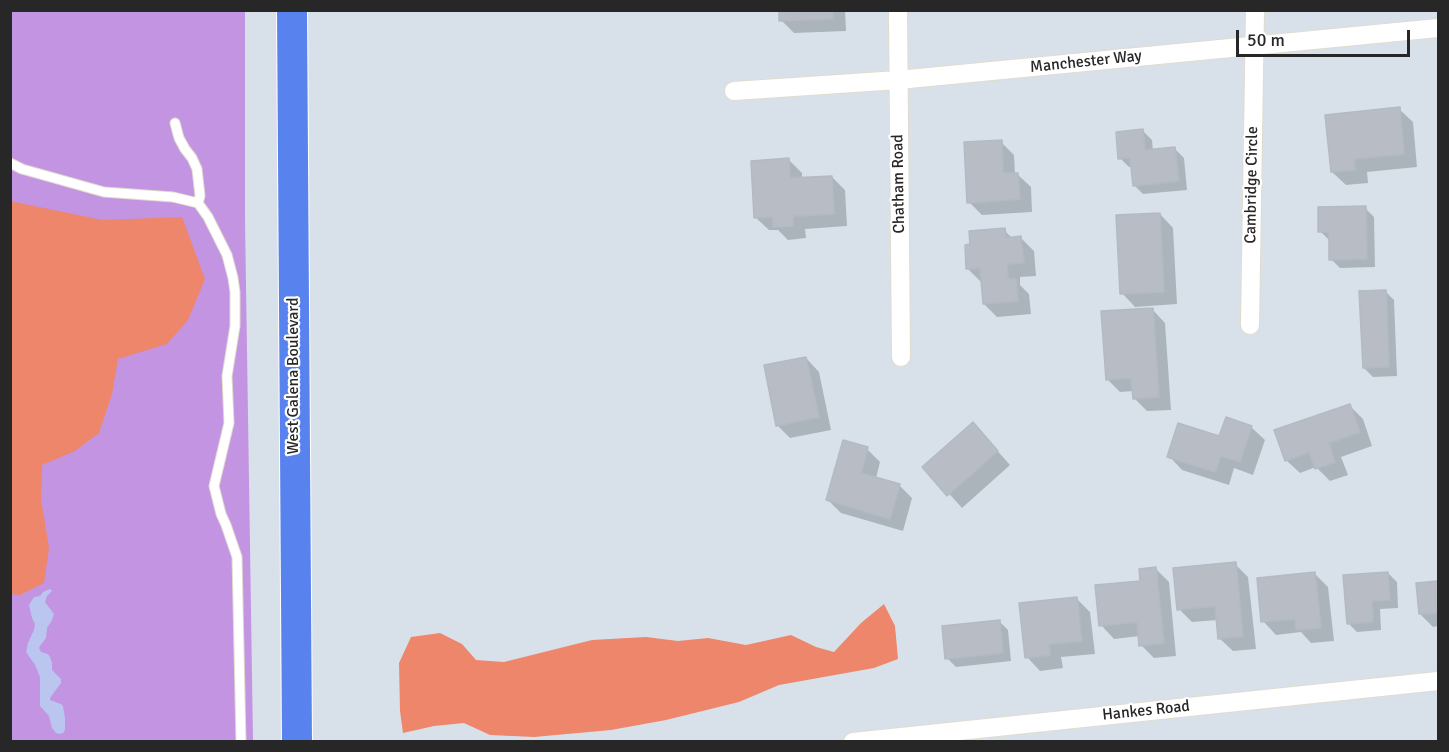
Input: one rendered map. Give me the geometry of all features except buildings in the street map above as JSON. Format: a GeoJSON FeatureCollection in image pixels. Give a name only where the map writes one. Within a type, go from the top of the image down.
{"type":"FeatureCollection","features":[{"type":"Feature","properties":{"kind":"main road","name":"West Galena Boulevard"},"geometry":{"type":"LineString","coordinates":[[292,10],[297,741]]}},
{"type":"Feature","properties":{"kind":"street","name":"Chatham Road"},"geometry":{"type":"LineString","coordinates":[[898,10],[901,357]]}},
{"type":"Feature","properties":{"kind":"street","name":"Cambridge Circle"},"geometry":{"type":"LineString","coordinates":[[1250,325],[1255,10]]}},
{"type":"Feature","properties":{"kind":"street","name":"Manchester Way"},"geometry":{"type":"LineString","coordinates":[[734,92],[898,80],[1438,28]]}},
{"type":"Feature","properties":{"kind":"street","name":"Hankes Road"},"geometry":{"type":"LineString","coordinates":[[853,741],[1438,681]]}},
{"type":"Feature","properties":{"kind":"lane"},"geometry":{"type":"LineString","coordinates":[[175,123],[179,138],[197,169],[200,196],[198,203]]}},
{"type":"Feature","properties":{"kind":"lane"},"geometry":{"type":"LineString","coordinates":[[10,164],[104,192],[173,196],[198,203],[208,217],[227,255],[235,292],[235,326],[227,376],[229,423],[214,486],[221,514],[237,557],[241,741]]}},
{"type":"Feature","properties":{"kind":"shaded area"},"geometry":{"type":"Polygon","coordinates":[[[10,11],[245,11],[245,220],[253,741],[11,741],[10,11]]]}},
{"type":"Feature","properties":{"kind":"shaded area"},"geometry":{"type":"Polygon","coordinates":[[[10,201],[102,220],[182,217],[205,279],[188,320],[167,344],[118,359],[112,394],[99,433],[75,451],[42,465],[41,499],[49,548],[44,583],[20,595],[10,594],[10,201]]]}},
{"type":"Feature","properties":{"kind":"shaded area"},"geometry":{"type":"Polygon","coordinates":[[[884,604],[895,626],[898,659],[874,668],[779,685],[739,702],[666,720],[611,730],[534,737],[490,735],[464,723],[434,726],[403,733],[399,663],[411,637],[440,633],[462,644],[476,660],[504,662],[592,640],[646,637],[678,641],[708,638],[746,645],[791,635],[816,647],[834,652],[861,623],[884,604]]]}},
{"type":"Feature","properties":{"kind":"sand"},"geometry":{"type":"Polygon","coordinates":[[[50,589],[52,591],[45,602],[54,614],[47,628],[46,638],[39,648],[41,652],[48,654],[52,670],[61,679],[61,683],[50,698],[63,706],[65,730],[60,734],[52,728],[49,716],[40,706],[40,677],[26,652],[35,624],[29,605],[34,597],[50,589]]]}}]}
